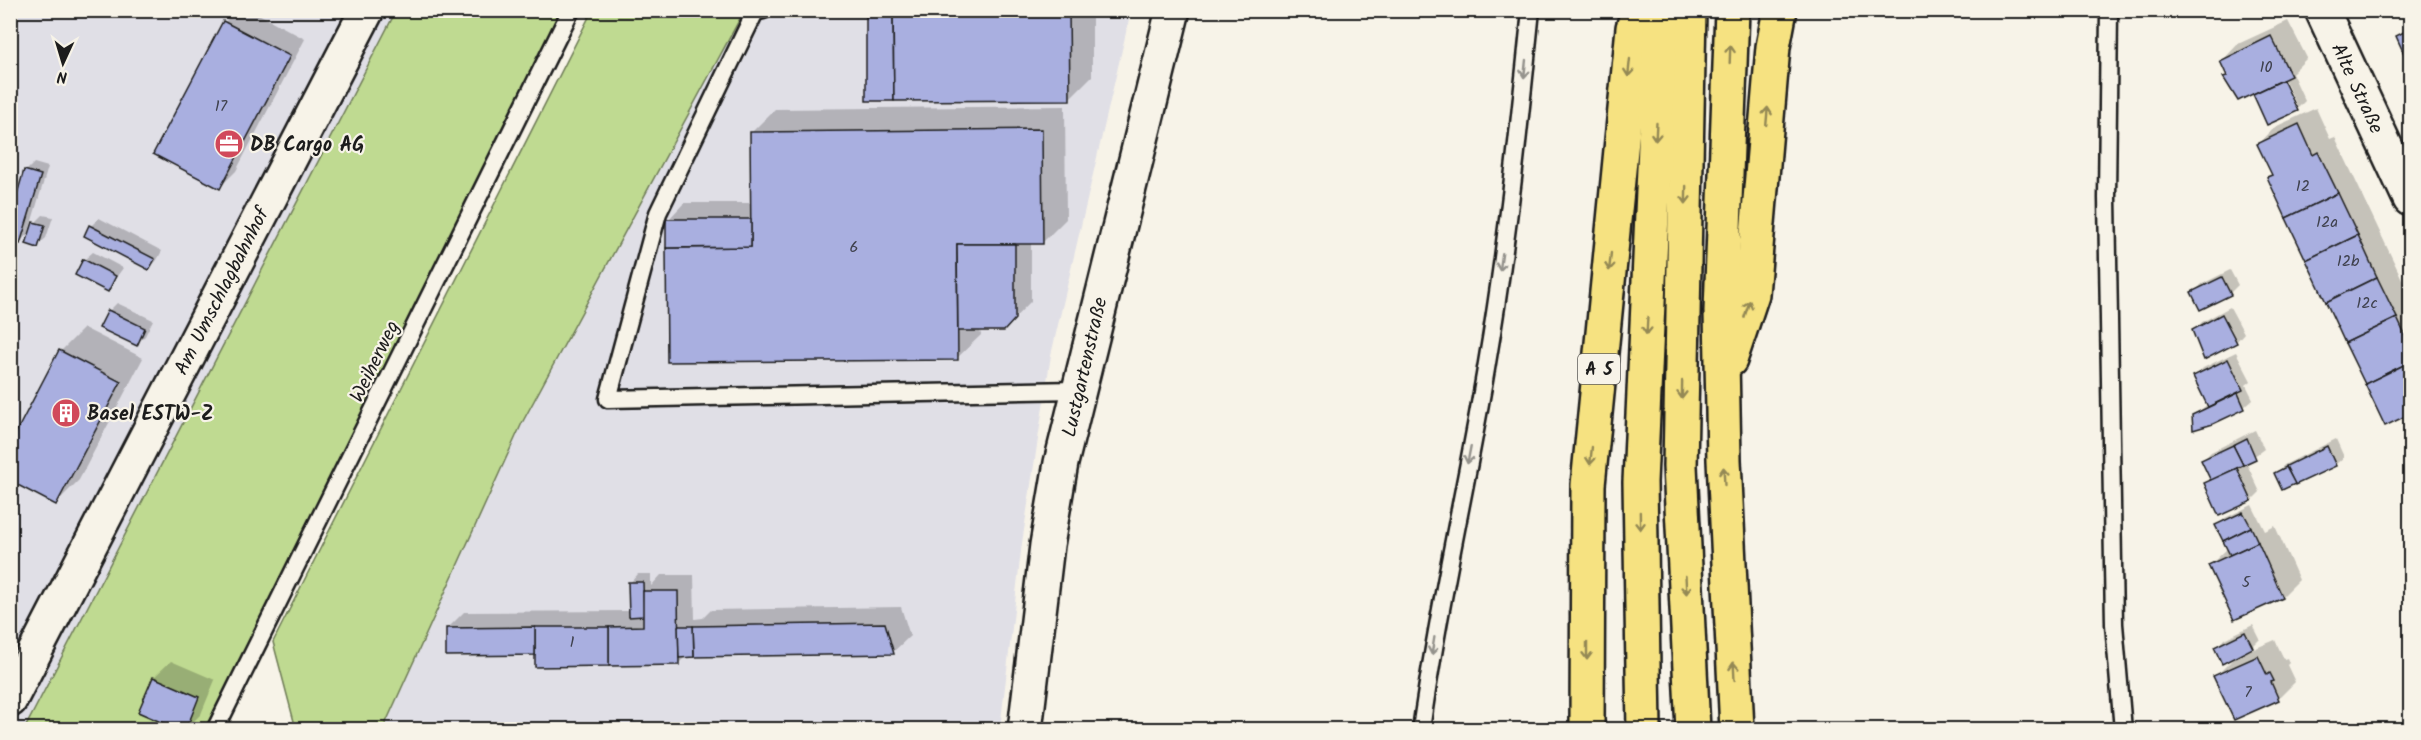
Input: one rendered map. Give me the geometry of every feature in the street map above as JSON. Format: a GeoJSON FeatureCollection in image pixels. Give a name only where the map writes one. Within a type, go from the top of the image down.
{"type":"FeatureCollection","features":[{"type":"Feature","properties":{"kind":"highway","name":"A 5"},"geometry":{"type":"LineString","coordinates":[[1587,729],[1588,485],[1633,28],[1639,10]]}},
{"type":"Feature","properties":{"kind":"highway","name":"A 5"},"geometry":{"type":"LineString","coordinates":[[1644,729],[1640,482],[1660,45],[1664,10]]}},
{"type":"Feature","properties":{"kind":"highway"},"geometry":{"type":"LineString","coordinates":[[1689,10],[1680,466],[1693,729]]}},
{"type":"Feature","properties":{"kind":"highway"},"geometry":{"type":"LineString","coordinates":[[1732,10],[1721,311],[1722,385],[1737,729]]}},
{"type":"Feature","properties":{"kind":"highway"},"geometry":{"type":"LineString","coordinates":[[1722,385],[1752,294],[1773,46],[1780,10]]}},
{"type":"Feature","properties":{"kind":"street","name":"Am Umschlagbahnhof"},"geometry":{"type":"LineString","coordinates":[[10,700],[367,10]]}},
{"type":"Feature","properties":{"kind":"street","name":"Lustgartenstraße"},"geometry":{"type":"LineString","coordinates":[[1025,729],[1047,545],[1077,390],[1173,10]]}},
{"type":"Feature","properties":{"kind":"street","name":"Alte Straße"},"geometry":{"type":"LineString","coordinates":[[2322,10],[2410,199]]}},
{"type":"Feature","properties":{"kind":"lane","name":"Weiherweg"},"geometry":{"type":"LineString","coordinates":[[215,729],[571,10]]}},
{"type":"Feature","properties":{"kind":"lane"},"geometry":{"type":"LineString","coordinates":[[763,10],[755,12],[658,213],[608,399],[1077,390]]}},
{"type":"Feature","properties":{"kind":"lane"},"geometry":{"type":"LineString","coordinates":[[1421,729],[1433,643],[1487,362],[1515,164],[1531,10]]}},
{"type":"Feature","properties":{"kind":"lane"},"geometry":{"type":"LineString","coordinates":[[2109,10],[2107,198],[2114,613],[2123,729]]}},
{"type":"Feature","properties":{"kind":"shaded area"},"geometry":{"type":"Polygon","coordinates":[[[10,11],[396,11],[24,730],[10,729],[10,11]]]}},
{"type":"Feature","properties":{"kind":"shaded area"},"geometry":{"type":"Polygon","coordinates":[[[744,11],[1131,11],[1051,355],[1022,543],[1000,729],[383,730],[522,423],[744,11]]]}},
{"type":"Feature","properties":{"kind":"green space"},"geometry":{"type":"Polygon","coordinates":[[[396,11],[571,11],[215,729],[24,730],[396,11]]]}},
{"type":"Feature","properties":{"kind":"green space"},"geometry":{"type":"Polygon","coordinates":[[[592,11],[744,11],[522,423],[383,729],[296,729],[273,642],[592,11]]]}},
{"type":"Feature","properties":{"kind":"building"},"geometry":{"type":"Polygon","coordinates":[[[866,10],[893,10],[894,101],[866,101],[866,10]]]}},
{"type":"Feature","properties":{"kind":"building"},"geometry":{"type":"Polygon","coordinates":[[[893,10],[1069,10],[1070,100],[894,101],[893,10]]]}},
{"type":"Feature","properties":{"kind":"building"},"geometry":{"type":"Polygon","coordinates":[[[223,21],[290,56],[220,189],[153,154],[223,21]]]}},
{"type":"Feature","properties":{"kind":"building"},"geometry":{"type":"Polygon","coordinates":[[[2410,29],[2410,67],[2396,36],[2410,29]]]}},
{"type":"Feature","properties":{"kind":"building"},"geometry":{"type":"Polygon","coordinates":[[[2271,36],[2291,76],[2238,101],[2223,77],[2227,76],[2220,61],[2271,36]]]}},
{"type":"Feature","properties":{"kind":"building"},"geometry":{"type":"Polygon","coordinates":[[[2283,80],[2298,111],[2267,125],[2253,94],[2283,80]]]}},
{"type":"Feature","properties":{"kind":"building"},"geometry":{"type":"Polygon","coordinates":[[[2299,124],[2313,155],[2318,152],[2338,193],[2286,218],[2267,177],[2272,175],[2257,144],[2299,124]]]}},
{"type":"Feature","properties":{"kind":"building"},"geometry":{"type":"Polygon","coordinates":[[[1042,129],[1043,244],[957,244],[958,360],[667,362],[666,248],[751,247],[750,132],[1042,129]]]}},
{"type":"Feature","properties":{"kind":"building"},"geometry":{"type":"Polygon","coordinates":[[[24,170],[41,175],[20,244],[10,241],[10,218],[24,170]]]}},
{"type":"Feature","properties":{"kind":"building"},"geometry":{"type":"Polygon","coordinates":[[[2338,193],[2358,235],[2306,260],[2286,218],[2338,193]]]}},
{"type":"Feature","properties":{"kind":"building"},"geometry":{"type":"Polygon","coordinates":[[[666,219],[751,219],[751,247],[666,248],[666,219]]]}},
{"type":"Feature","properties":{"kind":"building"},"geometry":{"type":"Polygon","coordinates":[[[33,222],[45,225],[38,248],[26,244],[33,222]]]}},
{"type":"Feature","properties":{"kind":"building"},"geometry":{"type":"Polygon","coordinates":[[[89,225],[155,259],[149,270],[84,236],[89,225]]]}},
{"type":"Feature","properties":{"kind":"building"},"geometry":{"type":"Polygon","coordinates":[[[2358,235],[2377,277],[2326,302],[2306,260],[2358,235]]]}},
{"type":"Feature","properties":{"kind":"building"},"geometry":{"type":"Polygon","coordinates":[[[957,244],[1015,244],[1015,319],[1004,331],[958,331],[957,244]]]}},
{"type":"Feature","properties":{"kind":"building"},"geometry":{"type":"Polygon","coordinates":[[[83,259],[116,276],[108,292],[75,275],[83,259]]]}},
{"type":"Feature","properties":{"kind":"building"},"geometry":{"type":"Polygon","coordinates":[[[2222,277],[2231,295],[2200,310],[2191,292],[2222,277]]]}},
{"type":"Feature","properties":{"kind":"building"},"geometry":{"type":"Polygon","coordinates":[[[2377,277],[2397,318],[2345,343],[2326,302],[2377,277]]]}},
{"type":"Feature","properties":{"kind":"building"},"geometry":{"type":"Polygon","coordinates":[[[108,310],[145,328],[137,346],[99,328],[108,310]]]}},
{"type":"Feature","properties":{"kind":"building"},"geometry":{"type":"Polygon","coordinates":[[[2222,314],[2237,343],[2204,360],[2192,330],[2222,314]]]}},
{"type":"Feature","properties":{"kind":"building"},"geometry":{"type":"Polygon","coordinates":[[[2397,318],[2410,346],[2410,362],[2365,384],[2345,343],[2397,318]]]}},
{"type":"Feature","properties":{"kind":"building","name":"Basel ESTW-Z"},"geometry":{"type":"Polygon","coordinates":[[[59,350],[121,382],[56,505],[10,481],[10,444],[59,350]]]}},
{"type":"Feature","properties":{"kind":"building"},"geometry":{"type":"Polygon","coordinates":[[[2228,359],[2243,390],[2208,407],[2193,376],[2228,359]]]}},
{"type":"Feature","properties":{"kind":"building"},"geometry":{"type":"Polygon","coordinates":[[[2410,362],[2410,414],[2385,426],[2365,384],[2410,362]]]}},
{"type":"Feature","properties":{"kind":"building"},"geometry":{"type":"Polygon","coordinates":[[[2238,393],[2245,409],[2213,424],[2193,430],[2192,415],[2238,393]]]}},
{"type":"Feature","properties":{"kind":"building"},"geometry":{"type":"Polygon","coordinates":[[[2247,438],[2256,459],[2243,465],[2233,445],[2247,438]]]}},
{"type":"Feature","properties":{"kind":"building"},"geometry":{"type":"Polygon","coordinates":[[[2233,445],[2243,465],[2211,481],[2201,460],[2233,445]]]}},
{"type":"Feature","properties":{"kind":"building"},"geometry":{"type":"Polygon","coordinates":[[[2327,446],[2336,466],[2295,485],[2286,466],[2327,446]]]}},
{"type":"Feature","properties":{"kind":"building"},"geometry":{"type":"Polygon","coordinates":[[[2286,467],[2295,484],[2282,490],[2274,473],[2286,467]]]}},
{"type":"Feature","properties":{"kind":"building"},"geometry":{"type":"Polygon","coordinates":[[[2237,468],[2252,501],[2219,516],[2204,483],[2237,468]]]}},
{"type":"Feature","properties":{"kind":"building"},"geometry":{"type":"Polygon","coordinates":[[[2243,512],[2251,527],[2223,541],[2215,525],[2243,512]]]}},
{"type":"Feature","properties":{"kind":"building"},"geometry":{"type":"Polygon","coordinates":[[[2251,527],[2258,542],[2230,555],[2223,541],[2251,527]]]}},
{"type":"Feature","properties":{"kind":"building"},"geometry":{"type":"Polygon","coordinates":[[[2258,542],[2283,598],[2234,620],[2208,565],[2258,542]]]}},
{"type":"Feature","properties":{"kind":"building"},"geometry":{"type":"Polygon","coordinates":[[[628,582],[643,582],[644,616],[629,617],[628,582]]]}},
{"type":"Feature","properties":{"kind":"building"},"geometry":{"type":"Polygon","coordinates":[[[643,591],[678,591],[679,665],[609,666],[609,627],[643,626],[643,591]]]}},
{"type":"Feature","properties":{"kind":"building"},"geometry":{"type":"Polygon","coordinates":[[[885,623],[894,654],[694,657],[693,626],[885,623]]]}},
{"type":"Feature","properties":{"kind":"building"},"geometry":{"type":"Polygon","coordinates":[[[678,626],[693,626],[694,657],[679,658],[678,626]]]}},
{"type":"Feature","properties":{"kind":"building"},"geometry":{"type":"Polygon","coordinates":[[[535,627],[609,627],[609,666],[535,667],[535,627]]]}},
{"type":"Feature","properties":{"kind":"building"},"geometry":{"type":"Polygon","coordinates":[[[535,627],[535,655],[446,656],[446,628],[535,627]]]}},
{"type":"Feature","properties":{"kind":"building"},"geometry":{"type":"Polygon","coordinates":[[[2245,632],[2253,648],[2222,664],[2214,647],[2245,632]]]}},
{"type":"Feature","properties":{"kind":"building"},"geometry":{"type":"Polygon","coordinates":[[[2258,656],[2267,675],[2270,673],[2274,681],[2271,682],[2279,700],[2234,720],[2213,676],[2258,656]]]}},
{"type":"Feature","properties":{"kind":"building"},"geometry":{"type":"Polygon","coordinates":[[[153,677],[199,697],[186,730],[179,730],[138,712],[153,677]]]}},
{"type":"Feature","properties":{"kind":"place","name":"DB Cargo AG"},"geometry":{"type":"Point","coordinates":[229,144]}},
{"type":"Feature","properties":{"kind":"place","name":"Basel ESTW-Z"},"geometry":{"type":"Point","coordinates":[66,413]}}]}
